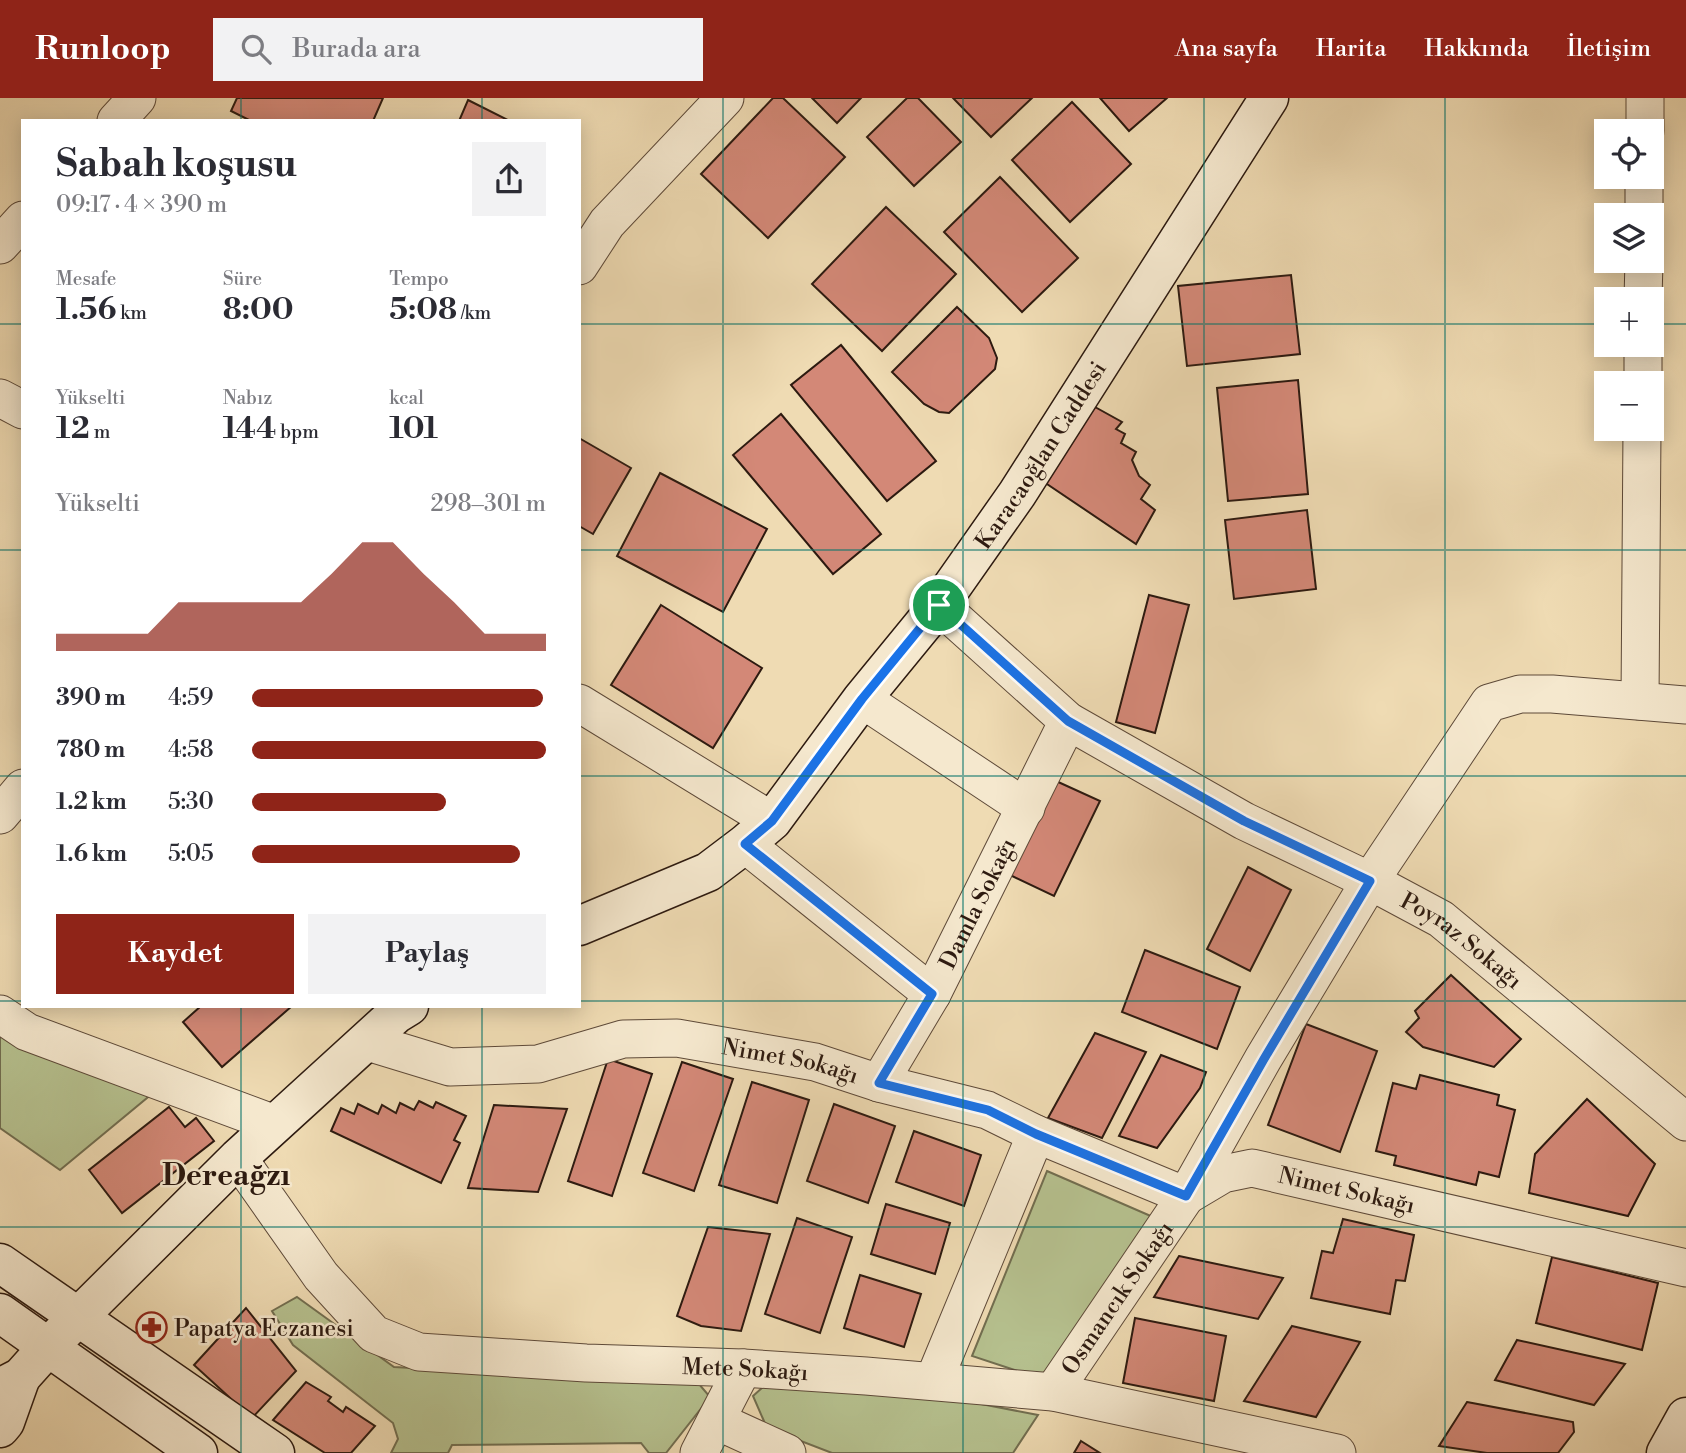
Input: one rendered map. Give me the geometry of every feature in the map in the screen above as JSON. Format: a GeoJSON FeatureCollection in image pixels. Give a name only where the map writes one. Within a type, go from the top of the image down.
{"type":"FeatureCollection","features":[{"type":"Feature","properties":{"kind":"street"},"geometry":{"type":"LineString","coordinates":[[118,119],[137,98]]}},
{"type":"Feature","properties":{"kind":"street"},"geometry":{"type":"LineString","coordinates":[[581,263],[607,223],[725,98]]}},
{"type":"Feature","properties":{"kind":"street","name":"Karacaoğlan Caddesi"},"geometry":{"type":"LineString","coordinates":[[581,925],[708,872],[759,832],[939,605],[1017,494],[1269,98]]}},
{"type":"Feature","properties":{"kind":"street"},"geometry":{"type":"LineString","coordinates":[[1645,98],[1645,119]]}},
{"type":"Feature","properties":{"kind":"street"},"geometry":{"type":"LineString","coordinates":[[0,245],[21,222]]}},
{"type":"Feature","properties":{"kind":"street"},"geometry":{"type":"LineString","coordinates":[[0,398],[21,409]]}},
{"type":"Feature","properties":{"kind":"street"},"geometry":{"type":"LineString","coordinates":[[1643,441],[1640,701],[1686,705]]}},
{"type":"Feature","properties":{"kind":"street","name":"Poyraz Sokağı"},"geometry":{"type":"LineString","coordinates":[[939,605],[1068,721],[1244,821],[1370,881],[1441,919],[1686,1122]]}},
{"type":"Feature","properties":{"kind":"street","name":"Osmancık Sokağı"},"geometry":{"type":"LineString","coordinates":[[1053,1392],[1186,1196],[1370,881],[1489,703],[1520,694],[1640,701]]}},
{"type":"Feature","properties":{"kind":"street"},"geometry":{"type":"LineString","coordinates":[[862,699],[1026,808]]}},
{"type":"Feature","properties":{"kind":"street"},"geometry":{"type":"LineString","coordinates":[[581,704],[759,832],[932,994]]}},
{"type":"Feature","properties":{"kind":"street","name":"Damla Sokağı"},"geometry":{"type":"LineString","coordinates":[[879,1083],[932,994],[1068,721]]}},
{"type":"Feature","properties":{"kind":"street"},"geometry":{"type":"LineString","coordinates":[[0,815],[21,790]]}},
{"type":"Feature","properties":{"kind":"street"},"geometry":{"type":"LineString","coordinates":[[0,1428],[5,1422],[11,1383],[238,1158],[406,1008]]}},
{"type":"Feature","properties":{"kind":"street"},"geometry":{"type":"LineString","coordinates":[[0,1014],[27,1032],[275,1124]]}},
{"type":"Feature","properties":{"kind":"street","name":"Nimet Sokağı"},"geometry":{"type":"LineString","coordinates":[[368,1042],[450,1067],[538,1064],[623,1039],[677,1038],[815,1062],[879,1083],[988,1110],[1036,1134],[1186,1196],[1223,1174],[1252,1168],[1686,1268]]}},
{"type":"Feature","properties":{"kind":"street"},"geometry":{"type":"LineString","coordinates":[[934,1380],[1036,1134]]}},
{"type":"Feature","properties":{"kind":"street","name":"Mete Sokağı"},"geometry":{"type":"LineString","coordinates":[[238,1158],[321,1276],[374,1334],[419,1352],[934,1380],[1053,1392],[1337,1453]]}},
{"type":"Feature","properties":{"kind":"street"},"geometry":{"type":"LineString","coordinates":[[0,1263],[275,1453]]}},
{"type":"Feature","properties":{"kind":"street"},"geometry":{"type":"LineString","coordinates":[[0,1313],[198,1453]]}},
{"type":"Feature","properties":{"kind":"street"},"geometry":{"type":"LineString","coordinates":[[699,1453],[743,1368]]}},
{"type":"Feature","properties":{"kind":"street"},"geometry":{"type":"LineString","coordinates":[[1666,1453],[1686,1417]]}},
{"type":"Feature","properties":{"kind":"street"},"geometry":{"type":"LineString","coordinates":[[717,1421],[787,1453]]}},
{"type":"Feature","properties":{"kind":"green space"},"geometry":{"type":"Polygon","coordinates":[[[0,1029],[159,1088],[60,1170],[0,1128],[0,1029]]]}},
{"type":"Feature","properties":{"kind":"green space"},"geometry":{"type":"Polygon","coordinates":[[[1047,1171],[1153,1217],[1042,1379],[972,1356],[1047,1171]]]}},
{"type":"Feature","properties":{"kind":"green space"},"geometry":{"type":"Polygon","coordinates":[[[297,1297],[394,1367],[699,1384],[710,1397],[666,1453],[649,1453],[641,1443],[452,1445],[448,1453],[391,1453],[398,1439],[393,1423],[293,1345],[272,1311],[297,1297]]]}},
{"type":"Feature","properties":{"kind":"green space"},"geometry":{"type":"Polygon","coordinates":[[[763,1387],[930,1394],[1038,1415],[1013,1453],[832,1453],[767,1428],[753,1396],[763,1387]]]}},
{"type":"Feature","properties":{"kind":"building"},"geometry":{"type":"Polygon","coordinates":[[[237,98],[383,98],[374,119],[247,119],[231,111],[237,98]]]}},
{"type":"Feature","properties":{"kind":"building"},"geometry":{"type":"Polygon","coordinates":[[[773,98],[783,98],[845,157],[768,238],[701,174],[773,98]]]}},
{"type":"Feature","properties":{"kind":"building"},"geometry":{"type":"Polygon","coordinates":[[[812,98],[861,98],[837,123],[812,98]]]}},
{"type":"Feature","properties":{"kind":"building"},"geometry":{"type":"Polygon","coordinates":[[[907,98],[918,98],[961,142],[914,186],[867,137],[907,98]]]}},
{"type":"Feature","properties":{"kind":"building"},"geometry":{"type":"Polygon","coordinates":[[[953,98],[1032,98],[991,137],[953,98]]]}},
{"type":"Feature","properties":{"kind":"building"},"geometry":{"type":"Polygon","coordinates":[[[1100,98],[1167,98],[1129,131],[1100,98]]]}},
{"type":"Feature","properties":{"kind":"building"},"geometry":{"type":"Polygon","coordinates":[[[468,100],[506,119],[460,119],[468,100]]]}},
{"type":"Feature","properties":{"kind":"building"},"geometry":{"type":"Polygon","coordinates":[[[1072,102],[1131,164],[1070,222],[1012,160],[1072,102]]]}},
{"type":"Feature","properties":{"kind":"building"},"geometry":{"type":"Polygon","coordinates":[[[1000,177],[1078,258],[1022,312],[944,232],[1000,177]]]}},
{"type":"Feature","properties":{"kind":"building"},"geometry":{"type":"Polygon","coordinates":[[[886,207],[956,274],[882,351],[812,284],[886,207]]]}},
{"type":"Feature","properties":{"kind":"building"},"geometry":{"type":"Polygon","coordinates":[[[1291,275],[1300,354],[1187,366],[1178,286],[1291,275]]]}},
{"type":"Feature","properties":{"kind":"building"},"geometry":{"type":"Polygon","coordinates":[[[957,307],[989,338],[997,358],[995,369],[949,413],[939,412],[924,404],[892,372],[957,307]]]}},
{"type":"Feature","properties":{"kind":"building"},"geometry":{"type":"Polygon","coordinates":[[[841,345],[936,461],[887,501],[791,385],[841,345]]]}},
{"type":"Feature","properties":{"kind":"building"},"geometry":{"type":"Polygon","coordinates":[[[1298,380],[1308,494],[1228,501],[1217,388],[1298,380]]]}},
{"type":"Feature","properties":{"kind":"building"},"geometry":{"type":"Polygon","coordinates":[[[1095,407],[1122,422],[1116,429],[1125,434],[1121,443],[1136,452],[1132,460],[1139,476],[1150,485],[1141,499],[1155,510],[1136,544],[1044,482],[1095,407]]]}},
{"type":"Feature","properties":{"kind":"building"},"geometry":{"type":"Polygon","coordinates":[[[781,414],[881,534],[833,574],[733,455],[781,414]]]}},
{"type":"Feature","properties":{"kind":"building"},"geometry":{"type":"Polygon","coordinates":[[[581,439],[631,468],[593,534],[581,527],[581,439]]]}},
{"type":"Feature","properties":{"kind":"building"},"geometry":{"type":"Polygon","coordinates":[[[660,473],[767,529],[723,612],[617,556],[660,473]]]}},
{"type":"Feature","properties":{"kind":"building"},"geometry":{"type":"Polygon","coordinates":[[[1307,510],[1316,589],[1234,599],[1225,520],[1307,510]]]}},
{"type":"Feature","properties":{"kind":"building"},"geometry":{"type":"Polygon","coordinates":[[[1149,595],[1189,605],[1155,733],[1116,722],[1149,595]]]}},
{"type":"Feature","properties":{"kind":"building"},"geometry":{"type":"Polygon","coordinates":[[[661,605],[762,668],[713,748],[611,685],[661,605]]]}},
{"type":"Feature","properties":{"kind":"building"},"geometry":{"type":"Polygon","coordinates":[[[1056,781],[1100,801],[1054,896],[1010,875],[1056,781]]]}},
{"type":"Feature","properties":{"kind":"building"},"geometry":{"type":"Polygon","coordinates":[[[1248,867],[1291,890],[1250,971],[1207,949],[1248,867]]]}},
{"type":"Feature","properties":{"kind":"building"},"geometry":{"type":"Polygon","coordinates":[[[1145,950],[1240,987],[1217,1049],[1122,1012],[1145,950]]]}},
{"type":"Feature","properties":{"kind":"building"},"geometry":{"type":"Polygon","coordinates":[[[1451,975],[1521,1039],[1494,1067],[1423,1047],[1406,1032],[1419,1018],[1415,1011],[1451,975]]]}},
{"type":"Feature","properties":{"kind":"building"},"geometry":{"type":"Polygon","coordinates":[[[199,1008],[290,1008],[222,1067],[183,1022],[199,1008]]]}},
{"type":"Feature","properties":{"kind":"building"},"geometry":{"type":"Polygon","coordinates":[[[1306,1024],[1377,1051],[1340,1152],[1268,1125],[1306,1024]]]}},
{"type":"Feature","properties":{"kind":"building"},"geometry":{"type":"Polygon","coordinates":[[[1095,1033],[1146,1052],[1102,1138],[1048,1118],[1095,1033]]]}},
{"type":"Feature","properties":{"kind":"building"},"geometry":{"type":"Polygon","coordinates":[[[1161,1055],[1206,1072],[1200,1088],[1157,1148],[1119,1136],[1161,1055]]]}},
{"type":"Feature","properties":{"kind":"building"},"geometry":{"type":"Polygon","coordinates":[[[608,1059],[652,1074],[612,1196],[568,1181],[608,1059]]]}},
{"type":"Feature","properties":{"kind":"building"},"geometry":{"type":"Polygon","coordinates":[[[682,1062],[733,1079],[694,1191],[643,1173],[682,1062]]]}},
{"type":"Feature","properties":{"kind":"building"},"geometry":{"type":"Polygon","coordinates":[[[1420,1075],[1499,1095],[1497,1105],[1515,1110],[1499,1177],[1479,1172],[1476,1185],[1394,1165],[1396,1156],[1376,1151],[1393,1083],[1416,1089],[1420,1075]]]}},
{"type":"Feature","properties":{"kind":"building"},"geometry":{"type":"Polygon","coordinates":[[[752,1082],[809,1100],[777,1203],[719,1185],[752,1082]]]}},
{"type":"Feature","properties":{"kind":"building"},"geometry":{"type":"Polygon","coordinates":[[[1587,1099],[1655,1164],[1628,1216],[1529,1193],[1535,1154],[1587,1099]]]}},
{"type":"Feature","properties":{"kind":"building"},"geometry":{"type":"Polygon","coordinates":[[[419,1101],[433,1108],[436,1102],[466,1116],[454,1140],[460,1143],[441,1183],[331,1131],[341,1108],[354,1114],[358,1104],[378,1114],[382,1105],[396,1113],[400,1103],[414,1110],[419,1101]]]}},
{"type":"Feature","properties":{"kind":"building"},"geometry":{"type":"Polygon","coordinates":[[[834,1104],[895,1126],[868,1203],[807,1181],[834,1104]]]}},
{"type":"Feature","properties":{"kind":"building"},"geometry":{"type":"Polygon","coordinates":[[[494,1105],[567,1109],[538,1192],[468,1188],[494,1105]]]}},
{"type":"Feature","properties":{"kind":"building"},"geometry":{"type":"Polygon","coordinates":[[[169,1107],[185,1127],[196,1118],[214,1141],[122,1213],[89,1170],[169,1107]]]}},
{"type":"Feature","properties":{"kind":"building"},"geometry":{"type":"Polygon","coordinates":[[[914,1131],[981,1155],[964,1206],[896,1182],[914,1131]]]}},
{"type":"Feature","properties":{"kind":"building"},"geometry":{"type":"Polygon","coordinates":[[[886,1204],[950,1223],[935,1274],[871,1254],[886,1204]]]}},
{"type":"Feature","properties":{"kind":"building"},"geometry":{"type":"Polygon","coordinates":[[[797,1218],[852,1237],[820,1333],[765,1314],[797,1218]]]}},
{"type":"Feature","properties":{"kind":"building"},"geometry":{"type":"Polygon","coordinates":[[[1343,1219],[1414,1235],[1405,1281],[1396,1280],[1390,1314],[1311,1298],[1322,1251],[1333,1253],[1343,1219]]]}},
{"type":"Feature","properties":{"kind":"building"},"geometry":{"type":"Polygon","coordinates":[[[708,1227],[770,1234],[741,1331],[701,1326],[677,1316],[708,1227]]]}},
{"type":"Feature","properties":{"kind":"building"},"geometry":{"type":"Polygon","coordinates":[[[1179,1256],[1283,1278],[1258,1319],[1154,1297],[1179,1256]]]}},
{"type":"Feature","properties":{"kind":"building"},"geometry":{"type":"Polygon","coordinates":[[[1552,1257],[1658,1283],[1642,1350],[1536,1323],[1552,1257]]]}},
{"type":"Feature","properties":{"kind":"building"},"geometry":{"type":"Polygon","coordinates":[[[860,1275],[921,1294],[904,1347],[844,1328],[860,1275]]]}},
{"type":"Feature","properties":{"kind":"building"},"geometry":{"type":"Polygon","coordinates":[[[246,1308],[296,1371],[252,1418],[194,1365],[246,1308]]]}},
{"type":"Feature","properties":{"kind":"building"},"geometry":{"type":"Polygon","coordinates":[[[1135,1318],[1226,1336],[1214,1401],[1123,1383],[1135,1318]]]}},
{"type":"Feature","properties":{"kind":"building"},"geometry":{"type":"Polygon","coordinates":[[[1292,1326],[1360,1342],[1316,1417],[1244,1401],[1292,1326]]]}},
{"type":"Feature","properties":{"kind":"building"},"geometry":{"type":"Polygon","coordinates":[[[1517,1340],[1625,1364],[1594,1405],[1495,1380],[1517,1340]]]}},
{"type":"Feature","properties":{"kind":"building"},"geometry":{"type":"Polygon","coordinates":[[[306,1382],[331,1397],[328,1401],[343,1412],[346,1407],[375,1426],[351,1453],[325,1453],[273,1420],[306,1382]]]}},
{"type":"Feature","properties":{"kind":"building"},"geometry":{"type":"Polygon","coordinates":[[[1467,1402],[1573,1422],[1574,1432],[1558,1453],[1487,1453],[1439,1446],[1467,1402]]]}},
{"type":"Feature","properties":{"kind":"building"},"geometry":{"type":"Polygon","coordinates":[[[1081,1441],[1100,1453],[1074,1453],[1081,1441]]]}},
{"type":"Feature","properties":{"kind":"place","name":"Papatya Eczanesi"},"geometry":{"type":"Point","coordinates":[151,1328]}},
{"type":"Feature","properties":{"kind":"district","name":"Dereağzı"},"geometry":{"type":"Point","coordinates":[226,1175]}},
{"type":"Feature","properties":{"kind":"route"},"geometry":{"type":"LineString","coordinates":[[939,605],[1068,721],[1244,821],[1370,881],[1186,1196],[1036,1134],[988,1110],[879,1083],[932,994],[745,844],[772,821],[862,699],[939,605]]}}]}
